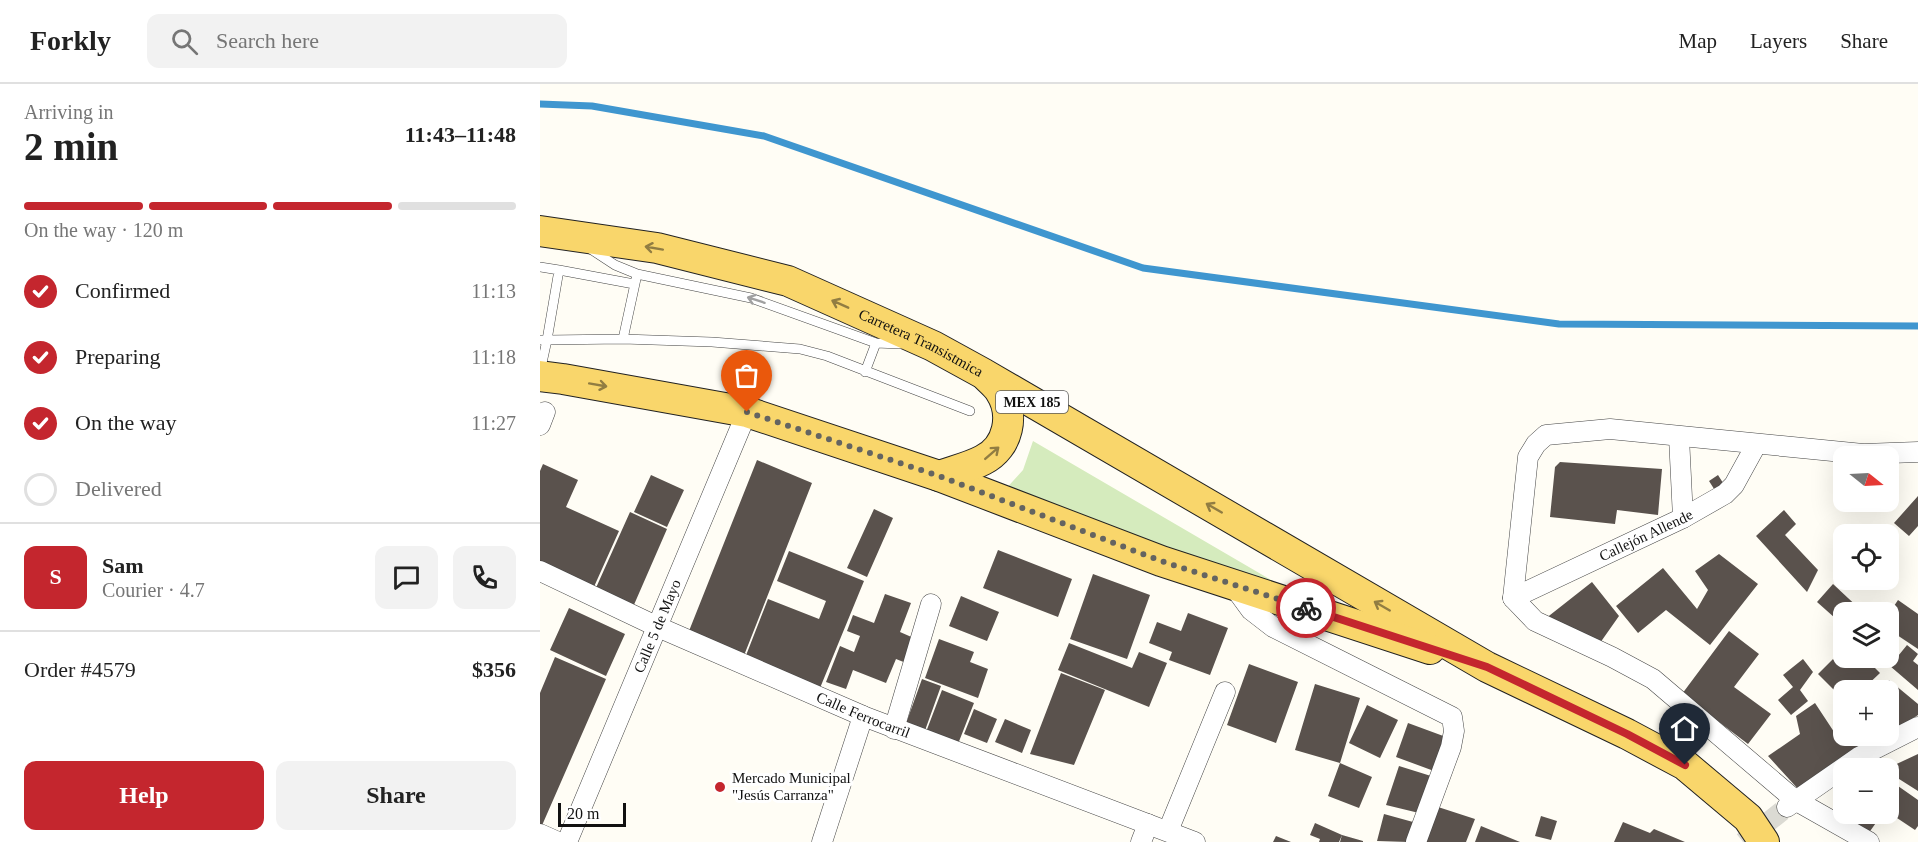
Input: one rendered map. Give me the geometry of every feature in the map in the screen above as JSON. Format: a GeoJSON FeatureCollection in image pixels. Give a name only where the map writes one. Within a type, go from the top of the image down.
{"type":"FeatureCollection","features":[{"type":"Feature","properties":{"kind":"main road","name":"Carretera Transistmica"},"geometry":{"type":"LineString","coordinates":[[540,231],[657,248],[788,281],[933,346],[1487,667],[1627,734],[1685,765],[1748,818],[1764,842]]}},
{"type":"Feature","properties":{"kind":"main road","name":"Carretera Transistmica"},"geometry":{"type":"LineString","coordinates":[[540,374],[747,412],[939,476],[1161,561],[1487,667]]}},
{"type":"Feature","properties":{"kind":"main road"},"geometry":{"type":"LineString","coordinates":[[939,476],[984,460],[1005,440],[1008,428],[1005,401],[1000,390],[984,374]]}},
{"type":"Feature","properties":{"kind":"street","name":"Calle 5 de Mayo"},"geometry":{"type":"LineString","coordinates":[[567,842],[747,412]]}},
{"type":"Feature","properties":{"kind":"street"},"geometry":{"type":"LineString","coordinates":[[1869,842],[1791,804],[1653,679],[1612,657],[1534,621],[1513,598],[1528,457],[1536,444],[1546,435],[1610,429],[1863,454],[1918,452]]}},
{"type":"Feature","properties":{"kind":"street"},"geometry":{"type":"LineString","coordinates":[[1679,437],[1683,518]]}},
{"type":"Feature","properties":{"kind":"street","name":"Callejón Allende"},"geometry":{"type":"LineString","coordinates":[[1513,598],[1683,518],[1725,494],[1734,485],[1756,445]]}},
{"type":"Feature","properties":{"kind":"street","name":"Calle Ferrocarril"},"geometry":{"type":"LineString","coordinates":[[540,571],[658,627],[863,717],[1144,833],[1167,831],[1195,842]]}},
{"type":"Feature","properties":{"kind":"street"},"geometry":{"type":"LineString","coordinates":[[1232,584],[1251,610],[1273,627],[1452,717],[1454,731],[1451,747],[1416,842]]}},
{"type":"Feature","properties":{"kind":"street"},"geometry":{"type":"LineString","coordinates":[[894,729],[930,604]]}},
{"type":"Feature","properties":{"kind":"street"},"geometry":{"type":"LineString","coordinates":[[1167,831],[1225,692]]}},
{"type":"Feature","properties":{"kind":"street"},"geometry":{"type":"LineString","coordinates":[[822,842],[863,717]]}},
{"type":"Feature","properties":{"kind":"street"},"geometry":{"type":"LineString","coordinates":[[1791,804],[1859,757],[1918,727]]}},
{"type":"Feature","properties":{"kind":"street"},"geometry":{"type":"LineString","coordinates":[[540,834],[558,842]]}},
{"type":"Feature","properties":{"kind":"lane"},"geometry":{"type":"LineString","coordinates":[[570,235],[636,279]]}},
{"type":"Feature","properties":{"kind":"lane"},"geometry":{"type":"LineString","coordinates":[[540,267],[636,279],[751,298],[876,343],[933,346]]}},
{"type":"Feature","properties":{"kind":"lane"},"geometry":{"type":"LineString","coordinates":[[540,374],[543,340],[560,270]]}},
{"type":"Feature","properties":{"kind":"lane"},"geometry":{"type":"LineString","coordinates":[[623,339],[636,279]]}},
{"type":"Feature","properties":{"kind":"lane"},"geometry":{"type":"LineString","coordinates":[[543,340],[623,339],[712,342],[800,350],[827,356],[970,411]]}},
{"type":"Feature","properties":{"kind":"lane"},"geometry":{"type":"LineString","coordinates":[[865,372],[876,343]]}},
{"type":"Feature","properties":{"kind":"green space"},"geometry":{"type":"Polygon","coordinates":[[[1033,441],[1314,605],[1003,492],[1023,470],[1033,441]]]}},
{"type":"Feature","properties":{"kind":"building"},"geometry":{"type":"Polygon","coordinates":[[[757,460],[812,483],[743,658],[687,636],[757,460]]]}},
{"type":"Feature","properties":{"kind":"building"},"geometry":{"type":"Polygon","coordinates":[[[1560,462],[1662,469],[1658,515],[1617,510],[1615,524],[1550,517],[1555,467],[1560,462]]]}},
{"type":"Feature","properties":{"kind":"building"},"geometry":{"type":"Polygon","coordinates":[[[543,464],[578,480],[566,507],[619,531],[593,589],[540,565],[540,471],[543,464]]]}},
{"type":"Feature","properties":{"kind":"building"},"geometry":{"type":"Polygon","coordinates":[[[651,475],[684,490],[667,527],[634,512],[651,475]]]}},
{"type":"Feature","properties":{"kind":"building"},"geometry":{"type":"Polygon","coordinates":[[[1718,475],[1725,486],[1716,492],[1709,481],[1718,475]]]}},
{"type":"Feature","properties":{"kind":"building"},"geometry":{"type":"Polygon","coordinates":[[[1918,496],[1918,526],[1909,536],[1899,527],[1899,524],[1894,523],[1918,496]]]}},
{"type":"Feature","properties":{"kind":"building"},"geometry":{"type":"Polygon","coordinates":[[[874,509],[893,518],[867,577],[847,568],[874,509]]]}},
{"type":"Feature","properties":{"kind":"building"},"geometry":{"type":"Polygon","coordinates":[[[1784,510],[1796,524],[1785,535],[1818,570],[1807,592],[1756,536],[1784,510]]]}},
{"type":"Feature","properties":{"kind":"building"},"geometry":{"type":"Polygon","coordinates":[[[630,512],[667,529],[633,607],[595,590],[630,512]]]}},
{"type":"Feature","properties":{"kind":"building"},"geometry":{"type":"Polygon","coordinates":[[[998,550],[1072,579],[1058,617],[983,588],[998,550]]]}},
{"type":"Feature","properties":{"kind":"building"},"geometry":{"type":"Polygon","coordinates":[[[789,551],[864,581],[820,688],[745,658],[768,599],[819,619],[826,601],[777,581],[789,551]]]}},
{"type":"Feature","properties":{"kind":"building"},"geometry":{"type":"Polygon","coordinates":[[[1719,554],[1758,584],[1710,645],[1666,610],[1638,633],[1616,606],[1663,568],[1697,609],[1708,590],[1695,571],[1719,554]]]}},
{"type":"Feature","properties":{"kind":"building"},"geometry":{"type":"Polygon","coordinates":[[[1093,574],[1150,595],[1127,659],[1070,639],[1093,574]]]}},
{"type":"Feature","properties":{"kind":"building"},"geometry":{"type":"Polygon","coordinates":[[[1592,582],[1619,616],[1600,643],[1545,619],[1592,582]]]}},
{"type":"Feature","properties":{"kind":"building"},"geometry":{"type":"Polygon","coordinates":[[[1833,584],[1833,590],[1839,590],[1852,602],[1833,602],[1833,616],[1817,602],[1833,584]]]}},
{"type":"Feature","properties":{"kind":"building"},"geometry":{"type":"Polygon","coordinates":[[[885,594],[911,603],[900,632],[916,639],[906,663],[896,659],[886,683],[853,670],[846,689],[826,682],[840,646],[854,652],[860,636],[847,631],[853,615],[874,623],[885,594]]]}},
{"type":"Feature","properties":{"kind":"building"},"geometry":{"type":"Polygon","coordinates":[[[961,596],[999,612],[987,641],[949,626],[961,596]]]}},
{"type":"Feature","properties":{"kind":"building"},"geometry":{"type":"Polygon","coordinates":[[[1898,600],[1918,614],[1918,649],[1899,636],[1899,602],[1897,602],[1898,600]]]}},
{"type":"Feature","properties":{"kind":"building"},"geometry":{"type":"Polygon","coordinates":[[[569,608],[625,634],[606,676],[550,650],[569,608]]]}},
{"type":"Feature","properties":{"kind":"building"},"geometry":{"type":"Polygon","coordinates":[[[1188,613],[1228,628],[1210,675],[1169,660],[1172,652],[1149,643],[1157,622],[1181,631],[1188,613]]]}},
{"type":"Feature","properties":{"kind":"building"},"geometry":{"type":"Polygon","coordinates":[[[1729,631],[1759,654],[1734,687],[1771,714],[1748,744],[1682,694],[1729,631]]]}},
{"type":"Feature","properties":{"kind":"building"},"geometry":{"type":"Polygon","coordinates":[[[939,639],[974,652],[970,662],[988,669],[978,698],[925,678],[939,639]]]}},
{"type":"Feature","properties":{"kind":"building"},"geometry":{"type":"Polygon","coordinates":[[[1069,643],[1132,668],[1139,652],[1167,663],[1149,707],[1058,670],[1069,643]]]}},
{"type":"Feature","properties":{"kind":"building"},"geometry":{"type":"Polygon","coordinates":[[[1907,645],[1918,654],[1913,661],[1918,665],[1918,690],[1892,668],[1899,668],[1899,655],[1907,645]]]}},
{"type":"Feature","properties":{"kind":"building"},"geometry":{"type":"Polygon","coordinates":[[[555,657],[606,679],[540,830],[540,693],[555,657]]]}},
{"type":"Feature","properties":{"kind":"building"},"geometry":{"type":"Polygon","coordinates":[[[1803,659],[1813,672],[1800,690],[1808,701],[1791,715],[1778,700],[1793,687],[1783,675],[1803,659]]]}},
{"type":"Feature","properties":{"kind":"building"},"geometry":{"type":"Polygon","coordinates":[[[1833,659],[1833,668],[1875,668],[1880,673],[1873,680],[1833,680],[1833,689],[1818,674],[1833,659]]]}},
{"type":"Feature","properties":{"kind":"building"},"geometry":{"type":"Polygon","coordinates":[[[1249,664],[1298,682],[1276,743],[1227,725],[1249,664]]]}},
{"type":"Feature","properties":{"kind":"building"},"geometry":{"type":"Polygon","coordinates":[[[1061,673],[1105,690],[1074,765],[1030,754],[1061,673]]]}},
{"type":"Feature","properties":{"kind":"building"},"geometry":{"type":"Polygon","coordinates":[[[922,679],[941,686],[923,736],[904,729],[922,679]]]}},
{"type":"Feature","properties":{"kind":"building"},"geometry":{"type":"Polygon","coordinates":[[[1315,684],[1360,698],[1340,763],[1295,750],[1315,684]]]}},
{"type":"Feature","properties":{"kind":"building"},"geometry":{"type":"Polygon","coordinates":[[[1899,688],[1918,704],[1918,715],[1909,721],[1910,726],[1899,731],[1899,688]]]}},
{"type":"Feature","properties":{"kind":"building"},"geometry":{"type":"Polygon","coordinates":[[[942,690],[974,703],[958,744],[926,732],[942,690]]]}},
{"type":"Feature","properties":{"kind":"building"},"geometry":{"type":"Polygon","coordinates":[[[1815,703],[1833,730],[1833,746],[1865,746],[1847,758],[1833,758],[1833,767],[1799,790],[1768,756],[1800,734],[1796,716],[1815,703]]]}},
{"type":"Feature","properties":{"kind":"building"},"geometry":{"type":"Polygon","coordinates":[[[1367,705],[1398,720],[1380,758],[1349,743],[1367,705]]]}},
{"type":"Feature","properties":{"kind":"building"},"geometry":{"type":"Polygon","coordinates":[[[974,709],[997,719],[987,743],[964,734],[974,709]]]}},
{"type":"Feature","properties":{"kind":"building"},"geometry":{"type":"Polygon","coordinates":[[[1005,719],[1031,730],[1022,753],[995,742],[1005,719]]]}},
{"type":"Feature","properties":{"kind":"building"},"geometry":{"type":"Polygon","coordinates":[[[1408,723],[1446,737],[1434,771],[1396,757],[1408,723]]]}},
{"type":"Feature","properties":{"kind":"building"},"geometry":{"type":"Polygon","coordinates":[[[1918,754],[1918,791],[1899,779],[1899,763],[1918,754]]]}},
{"type":"Feature","properties":{"kind":"building"},"geometry":{"type":"Polygon","coordinates":[[[1340,763],[1372,777],[1359,808],[1328,796],[1340,763]]]}},
{"type":"Feature","properties":{"kind":"building"},"geometry":{"type":"Polygon","coordinates":[[[1399,766],[1431,776],[1419,813],[1386,805],[1399,766]]]}},
{"type":"Feature","properties":{"kind":"building"},"geometry":{"type":"Polygon","coordinates":[[[1899,787],[1918,800],[1918,826],[1915,830],[1899,819],[1899,787]]]}},
{"type":"Feature","properties":{"kind":"building"},"geometry":{"type":"Polygon","coordinates":[[[1435,806],[1475,819],[1466,842],[1421,842],[1435,806]]]}},
{"type":"Feature","properties":{"kind":"building"},"geometry":{"type":"Polygon","coordinates":[[[1384,814],[1413,822],[1408,842],[1377,841],[1384,814]]]}},
{"type":"Feature","properties":{"kind":"building"},"geometry":{"type":"Polygon","coordinates":[[[1541,816],[1557,821],[1551,840],[1535,836],[1541,816]]]}},
{"type":"Feature","properties":{"kind":"building"},"geometry":{"type":"Polygon","coordinates":[[[1623,822],[1650,833],[1654,829],[1685,842],[1614,842],[1623,822]]]}},
{"type":"Feature","properties":{"kind":"building"},"geometry":{"type":"Polygon","coordinates":[[[1315,823],[1342,835],[1339,842],[1319,842],[1320,839],[1310,835],[1315,823]]]}},
{"type":"Feature","properties":{"kind":"building"},"geometry":{"type":"Polygon","coordinates":[[[1853,824],[1875,824],[1868,834],[1853,824]]]}},
{"type":"Feature","properties":{"kind":"building"},"geometry":{"type":"Polygon","coordinates":[[[1481,826],[1520,842],[1475,842],[1481,826]]]}},
{"type":"Feature","properties":{"kind":"building"},"geometry":{"type":"Polygon","coordinates":[[[1342,835],[1363,841],[1363,842],[1340,842],[1342,835]]]}},
{"type":"Feature","properties":{"kind":"building"},"geometry":{"type":"Polygon","coordinates":[[[1276,836],[1291,842],[1273,842],[1276,836]]]}},
{"type":"Feature","properties":{"kind":"waterway"},"geometry":{"type":"LineString","coordinates":[[540,104],[592,106],[764,136],[1143,268],[1559,324],[1918,326]]}},
{"type":"Feature","properties":{"kind":"tunnel"},"geometry":{"type":"LineString","coordinates":[[1743,842],[1787,807]]}},
{"type":"Feature","properties":{"kind":"way so far"},"geometry":{"type":"LineString","coordinates":[[747,412],[939,476],[1161,561],[1306,608]]}},
{"type":"Feature","properties":{"kind":"place","name":"Mercado Municipal \"Jesús Carranza\""},"geometry":{"type":"Point","coordinates":[720,787]}},
{"type":"Feature","properties":{"kind":"route"},"geometry":{"type":"LineString","coordinates":[[1306,608],[1487,667],[1627,734],[1685,765]]}}]}
